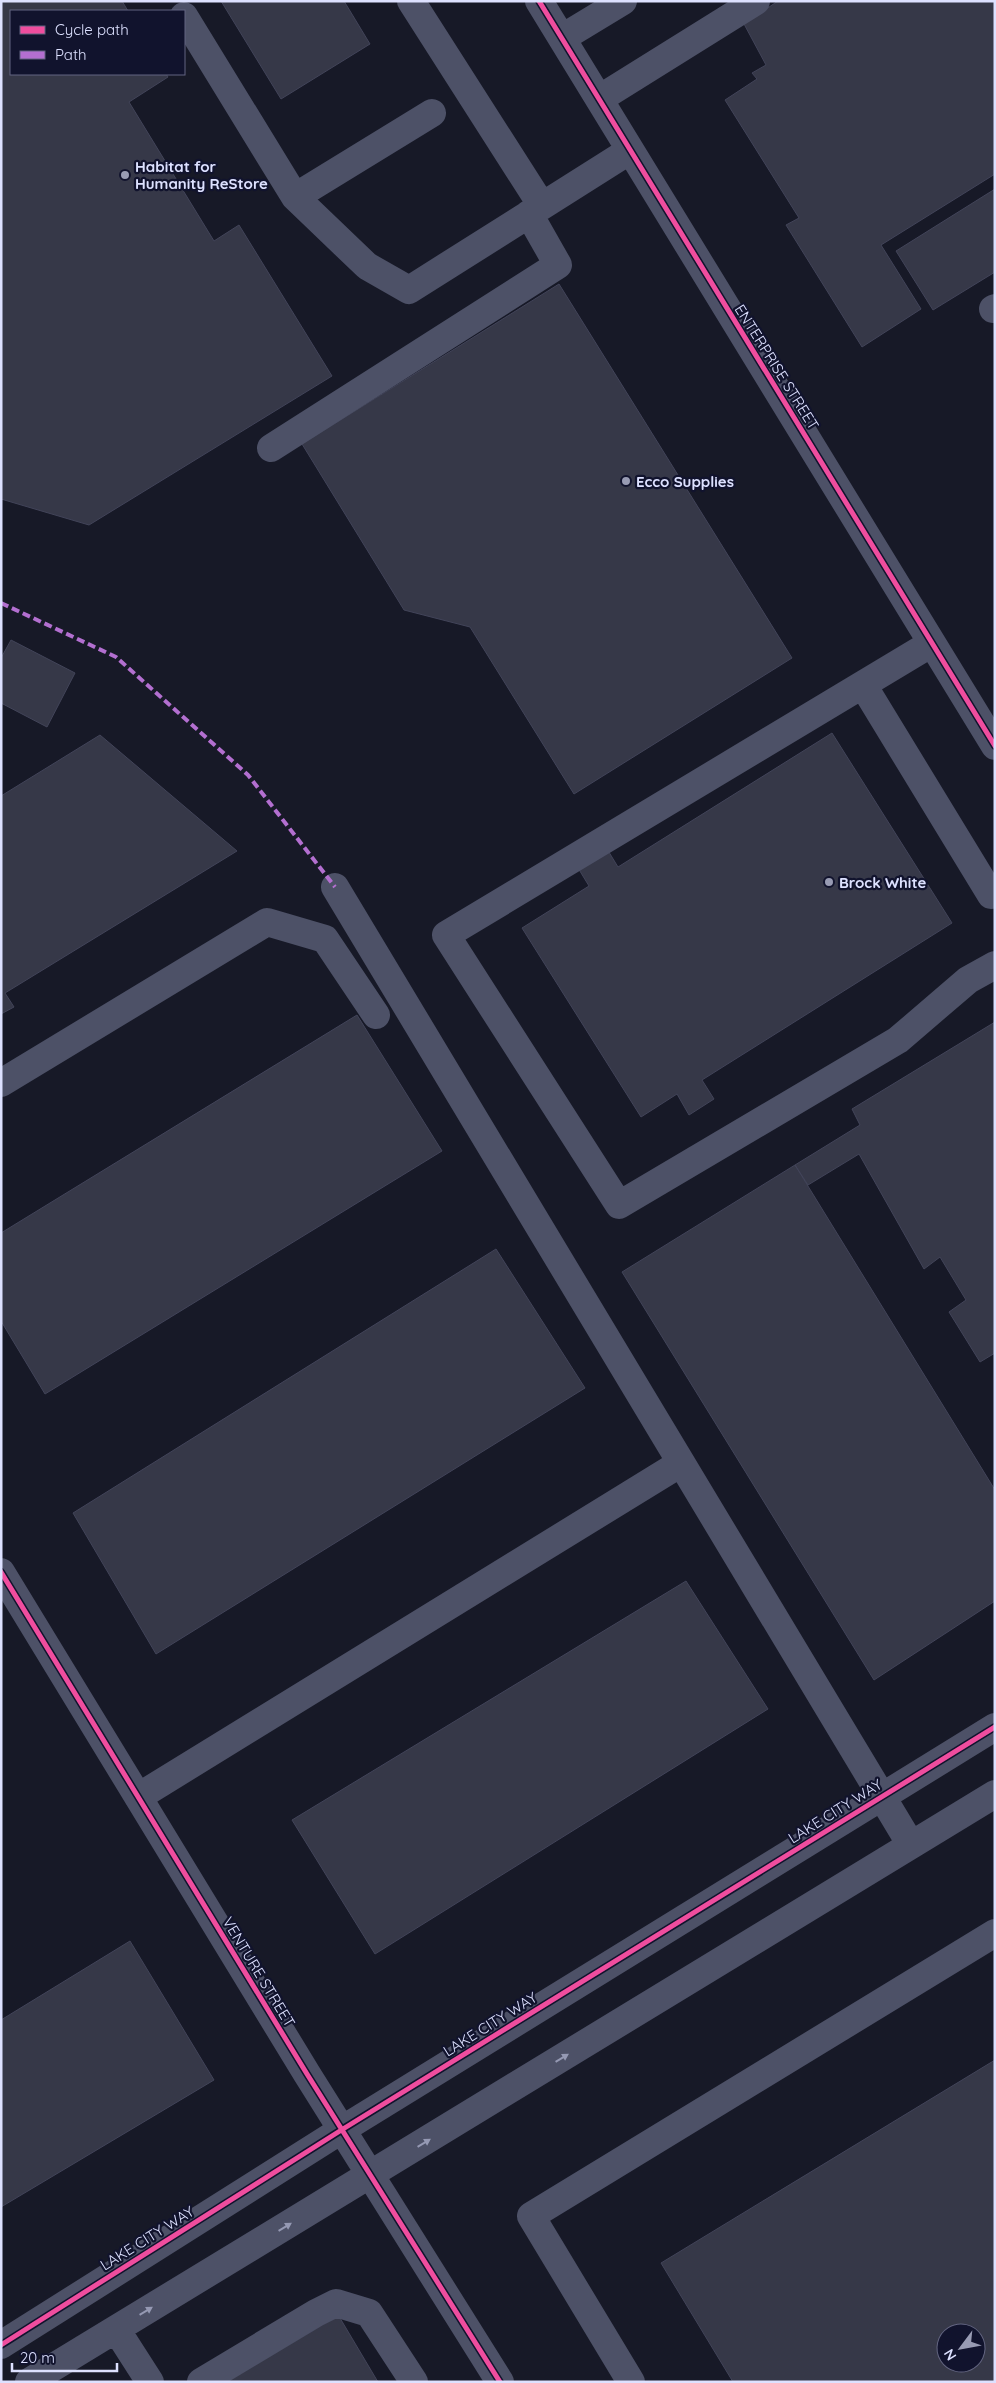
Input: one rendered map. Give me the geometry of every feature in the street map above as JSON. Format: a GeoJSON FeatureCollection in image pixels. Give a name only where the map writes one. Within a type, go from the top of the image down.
{"type":"FeatureCollection","features":[{"type":"Feature","properties":{"kind":"street"},"geometry":{"type":"LineString","coordinates":[[271,448],[558,265],[535,210],[411,1]]}},
{"type":"Feature","properties":{"kind":"street","name":"ENTERPRISE STREET"},"geometry":{"type":"LineString","coordinates":[[539,1],[995,746]]}},
{"type":"Feature","properties":{"kind":"street"},"geometry":{"type":"LineString","coordinates":[[562,38],[624,1]]}},
{"type":"Feature","properties":{"kind":"street"},"geometry":{"type":"LineString","coordinates":[[599,99],[756,1]]}},
{"type":"Feature","properties":{"kind":"street"},"geometry":{"type":"LineString","coordinates":[[185,18],[295,197],[367,266],[409,290],[630,151]]}},
{"type":"Feature","properties":{"kind":"street"},"geometry":{"type":"LineString","coordinates":[[295,197],[432,113]]}},
{"type":"Feature","properties":{"kind":"street"},"geometry":{"type":"LineString","coordinates":[[932,643],[446,934],[619,1205],[898,1040],[968,980],[995,965]]}},
{"type":"Feature","properties":{"kind":"street"},"geometry":{"type":"LineString","coordinates":[[863,685],[991,895]]}},
{"type":"Feature","properties":{"kind":"street"},"geometry":{"type":"LineString","coordinates":[[335,887],[911,1845]]}},
{"type":"Feature","properties":{"kind":"street"},"geometry":{"type":"LineString","coordinates":[[1,1083],[267,922],[325,939],[376,1015]]}},
{"type":"Feature","properties":{"kind":"street"},"geometry":{"type":"LineString","coordinates":[[138,1798],[681,1463]]}},
{"type":"Feature","properties":{"kind":"street","name":"VENTURE STREET"},"geometry":{"type":"LineString","coordinates":[[1,1572],[307,2074],[500,2382]]}},
{"type":"Feature","properties":{"kind":"street","name":"LAKE CITY WAY"},"geometry":{"type":"LineString","coordinates":[[1,2345],[343,2129],[995,1727]]}},
{"type":"Feature","properties":{"kind":"street"},"geometry":{"type":"LineString","coordinates":[[29,2382],[995,1794]]}},
{"type":"Feature","properties":{"kind":"street"},"geometry":{"type":"LineString","coordinates":[[631,2382],[531,2216],[995,1933]]}},
{"type":"Feature","properties":{"kind":"street"},"geometry":{"type":"LineString","coordinates":[[201,2382],[336,2303],[369,2313],[414,2382]]}},
{"type":"Feature","properties":{"kind":"street"},"geometry":{"type":"LineString","coordinates":[[116,2329],[150,2382]]}},
{"type":"Feature","properties":{"kind":"building"},"geometry":{"type":"Polygon","coordinates":[[[1,1],[122,1],[127,10],[10,10],[10,75],[167,75],[168,77],[129,102],[214,241],[239,225],[332,376],[89,525],[1,499],[1,1]]]}},
{"type":"Feature","properties":{"kind":"building"},"geometry":{"type":"Polygon","coordinates":[[[221,1],[344,1],[370,44],[281,99],[221,1]]]}},
{"type":"Feature","properties":{"kind":"building"},"geometry":{"type":"Polygon","coordinates":[[[778,1],[995,1],[995,174],[881,245],[921,309],[862,347],[786,225],[799,218],[725,100],[757,79],[752,73],[766,65],[744,24],[778,1]]]}},
{"type":"Feature","properties":{"kind":"building"},"geometry":{"type":"Polygon","coordinates":[[[995,189],[995,272],[933,310],[896,251],[995,189]]]}},
{"type":"Feature","properties":{"kind":"building"},"geometry":{"type":"Polygon","coordinates":[[[559,284],[792,658],[574,794],[470,627],[404,610],[302,444],[559,284]]]}},
{"type":"Feature","properties":{"kind":"building"},"geometry":{"type":"Polygon","coordinates":[[[11,640],[75,673],[47,727],[1,703],[1,658],[11,640]]]}},
{"type":"Feature","properties":{"kind":"building"},"geometry":{"type":"Polygon","coordinates":[[[832,733],[952,923],[702,1080],[714,1099],[689,1115],[677,1094],[641,1117],[522,928],[589,886],[575,863],[604,844],[618,867],[832,733]]]}},
{"type":"Feature","properties":{"kind":"building"},"geometry":{"type":"Polygon","coordinates":[[[100,735],[237,851],[5,993],[14,1007],[1,1014],[1,796],[100,735]]]}},
{"type":"Feature","properties":{"kind":"building"},"geometry":{"type":"Polygon","coordinates":[[[357,1015],[442,1151],[45,1394],[1,1321],[1,1233],[357,1015]]]}},
{"type":"Feature","properties":{"kind":"building"},"geometry":{"type":"Polygon","coordinates":[[[995,1022],[995,1353],[980,1362],[949,1312],[966,1300],[940,1257],[924,1269],[859,1154],[808,1185],[795,1165],[860,1125],[852,1109],[995,1022]]]}},
{"type":"Feature","properties":{"kind":"building"},"geometry":{"type":"Polygon","coordinates":[[[795,1165],[995,1490],[995,1601],[874,1680],[622,1272],[795,1165]]]}},
{"type":"Feature","properties":{"kind":"building"},"geometry":{"type":"Polygon","coordinates":[[[496,1249],[585,1388],[156,1654],[73,1513],[496,1249]]]}},
{"type":"Feature","properties":{"kind":"building"},"geometry":{"type":"Polygon","coordinates":[[[686,1581],[768,1709],[375,1954],[292,1820],[686,1581]]]}},
{"type":"Feature","properties":{"kind":"building"},"geometry":{"type":"Polygon","coordinates":[[[130,1941],[214,2080],[1,2207],[1,2020],[130,1941]]]}},
{"type":"Feature","properties":{"kind":"building"},"geometry":{"type":"Polygon","coordinates":[[[995,2060],[995,2382],[733,2382],[661,2263],[995,2060]]]}},
{"type":"Feature","properties":{"kind":"building"},"geometry":{"type":"Polygon","coordinates":[[[337,2313],[378,2382],[214,2382],[337,2313]]]}},
{"type":"Feature","properties":{"kind":"marked path"},"geometry":{"type":"LineString","coordinates":[[1,603],[116,657],[248,775],[335,887]]}},
{"type":"Feature","properties":{"kind":"cycle path"},"geometry":{"type":"LineString","coordinates":[[539,1],[995,746]]}},
{"type":"Feature","properties":{"kind":"cycle path"},"geometry":{"type":"LineString","coordinates":[[1,1572],[307,2074],[500,2382]]}},
{"type":"Feature","properties":{"kind":"cycle path"},"geometry":{"type":"LineString","coordinates":[[1,2345],[343,2129],[995,1727]]}},
{"type":"Feature","properties":{"kind":"place","name":"Habitat for Humanity ReStore"},"geometry":{"type":"Point","coordinates":[125,175]}},
{"type":"Feature","properties":{"kind":"place","name":"Ecco Supplies"},"geometry":{"type":"Point","coordinates":[626,481]}},
{"type":"Feature","properties":{"kind":"place","name":"Brock White"},"geometry":{"type":"Point","coordinates":[829,882]}}]}
